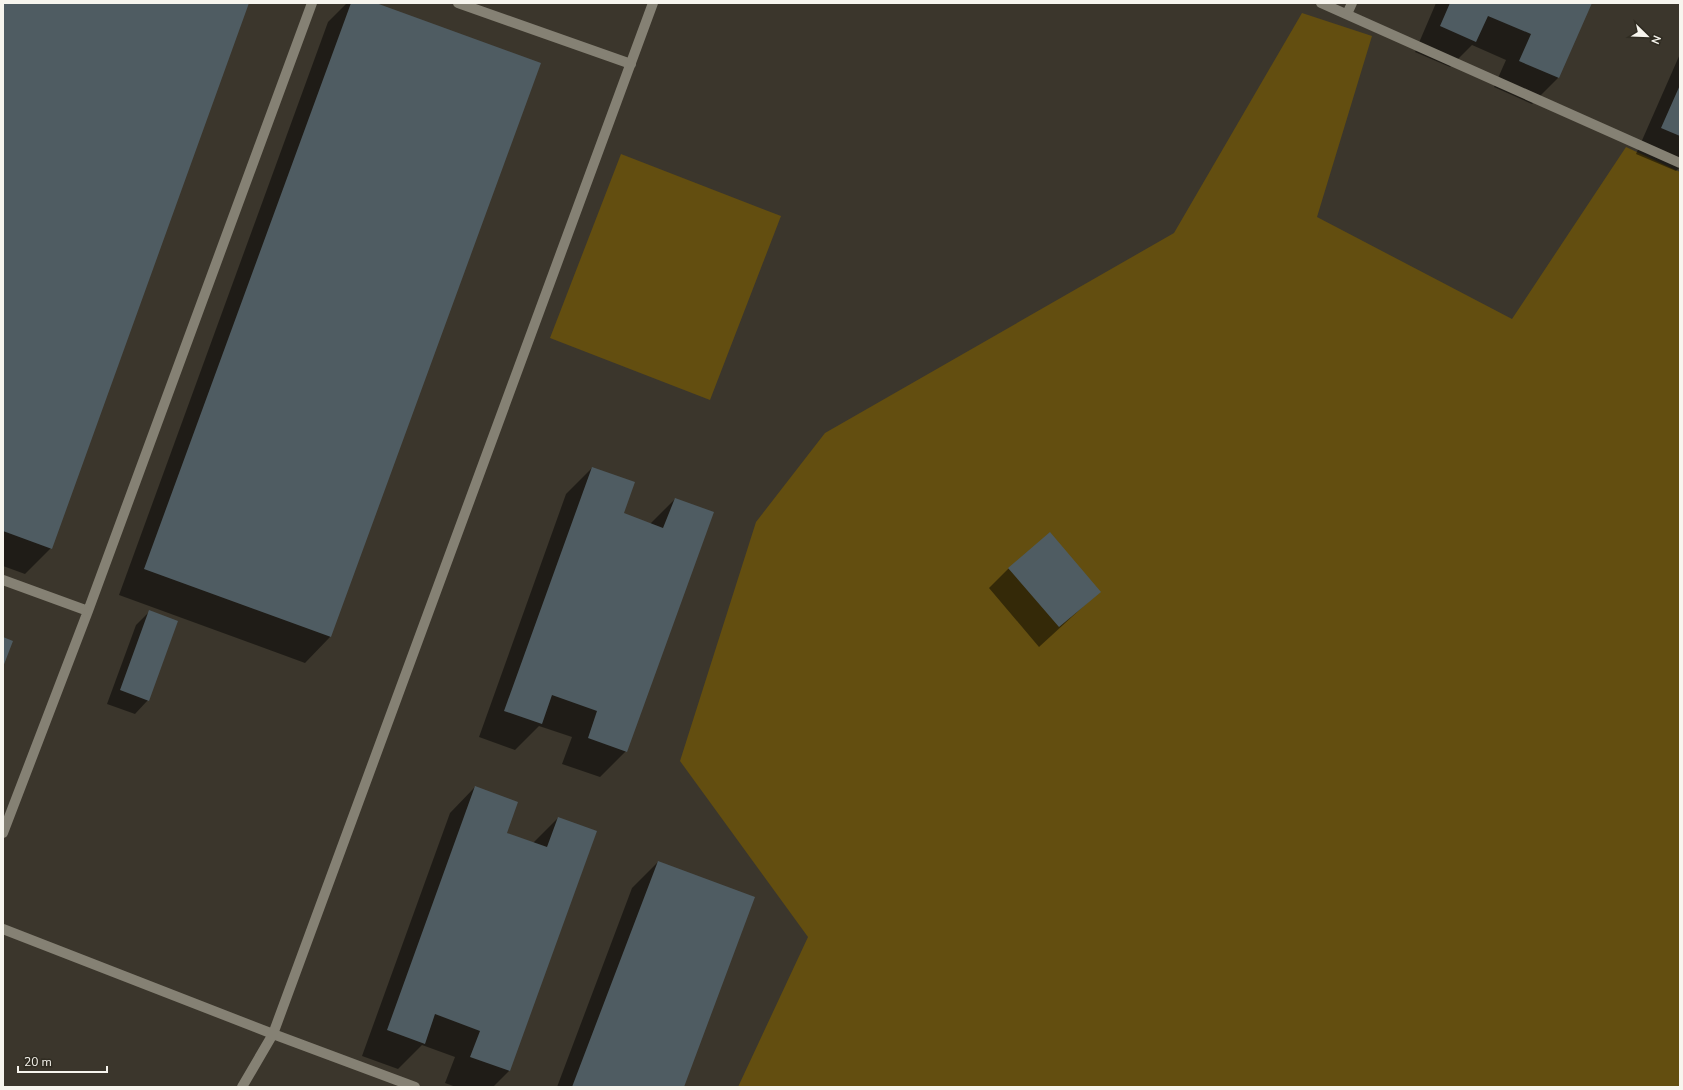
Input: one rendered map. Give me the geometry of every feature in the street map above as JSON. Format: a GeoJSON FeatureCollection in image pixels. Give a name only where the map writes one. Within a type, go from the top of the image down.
{"type":"FeatureCollection","features":[{"type":"Feature","properties":{"kind":"lane"},"geometry":{"type":"LineString","coordinates":[[3,833],[88,611],[312,3]]}},
{"type":"Feature","properties":{"kind":"lane"},"geometry":{"type":"LineString","coordinates":[[458,3],[631,64]]}},
{"type":"Feature","properties":{"kind":"lane"},"geometry":{"type":"LineString","coordinates":[[242,1087],[273,1034],[653,3]]}},
{"type":"Feature","properties":{"kind":"lane"},"geometry":{"type":"LineString","coordinates":[[1321,3],[1680,163]]}},
{"type":"Feature","properties":{"kind":"lane"},"geometry":{"type":"LineString","coordinates":[[1347,14],[1352,3]]}},
{"type":"Feature","properties":{"kind":"lane"},"geometry":{"type":"LineString","coordinates":[[3,580],[88,611]]}},
{"type":"Feature","properties":{"kind":"lane"},"geometry":{"type":"LineString","coordinates":[[3,929],[273,1034],[415,1087]]}},
{"type":"Feature","properties":{"kind":"shaded area"},"geometry":{"type":"Polygon","coordinates":[[[1302,13],[1372,36],[1317,217],[1512,319],[1626,147],[1680,172],[1680,1087],[738,1087],[808,937],[680,761],[756,522],[825,433],[1174,233],[1302,13]]]}},
{"type":"Feature","properties":{"kind":"shaded area"},"geometry":{"type":"Polygon","coordinates":[[[621,154],[781,216],[710,400],[550,338],[621,154]]]}},
{"type":"Feature","properties":{"kind":"building"},"geometry":{"type":"Polygon","coordinates":[[[3,3],[249,3],[52,549],[3,531],[3,3]]]}},
{"type":"Feature","properties":{"kind":"building"},"geometry":{"type":"Polygon","coordinates":[[[351,3],[376,3],[541,63],[331,637],[144,569],[351,3]]]}},
{"type":"Feature","properties":{"kind":"building"},"geometry":{"type":"Polygon","coordinates":[[[1450,3],[1592,3],[1559,78],[1519,61],[1531,34],[1488,16],[1476,42],[1440,26],[1450,3]]]}},
{"type":"Feature","properties":{"kind":"building"},"geometry":{"type":"Polygon","coordinates":[[[1680,85],[1680,136],[1661,128],[1680,85]]]}},
{"type":"Feature","properties":{"kind":"building"},"geometry":{"type":"Polygon","coordinates":[[[592,467],[635,482],[624,513],[663,528],[675,498],[714,512],[627,752],[588,738],[597,711],[552,695],[542,724],[504,711],[592,467]]]}},
{"type":"Feature","properties":{"kind":"building"},"geometry":{"type":"Polygon","coordinates":[[[1050,532],[1101,592],[1059,627],[1008,568],[1050,532]]]}},
{"type":"Feature","properties":{"kind":"building"},"geometry":{"type":"Polygon","coordinates":[[[149,610],[178,621],[149,701],[120,690],[149,610]]]}},
{"type":"Feature","properties":{"kind":"building"},"geometry":{"type":"Polygon","coordinates":[[[3,637],[13,641],[3,667],[3,637]]]}},
{"type":"Feature","properties":{"kind":"building"},"geometry":{"type":"Polygon","coordinates":[[[475,786],[518,802],[507,833],[547,847],[558,817],[597,831],[510,1071],[470,1057],[480,1031],[435,1014],[425,1044],[387,1030],[475,786]]]}},
{"type":"Feature","properties":{"kind":"building"},"geometry":{"type":"Polygon","coordinates":[[[658,861],[755,897],[684,1087],[572,1087],[658,861]]]}}]}
